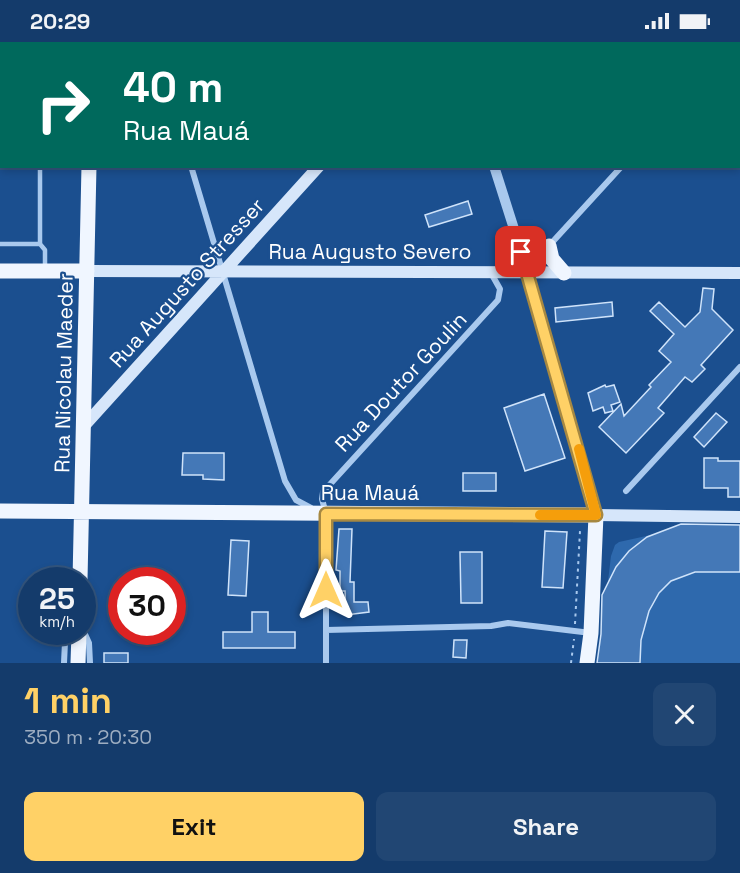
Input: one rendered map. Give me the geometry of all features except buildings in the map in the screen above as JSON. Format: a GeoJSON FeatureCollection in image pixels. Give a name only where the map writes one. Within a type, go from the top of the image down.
{"type":"FeatureCollection","features":[{"type":"Feature","properties":{"kind":"main road","name":"Rua Nicolau Maeder"},"geometry":{"type":"LineString","coordinates":[[80,567],[89,168]]}},
{"type":"Feature","properties":{"kind":"main road","name":"Rua Augusto Stresser"},"geometry":{"type":"LineString","coordinates":[[84,426],[317,168]]}},
{"type":"Feature","properties":{"kind":"main road"},"geometry":{"type":"LineString","coordinates":[[549,246],[552,259],[564,273]]}},
{"type":"Feature","properties":{"kind":"main road","name":"Rua Augusto Severo"},"geometry":{"type":"LineString","coordinates":[[0,271],[740,273]]}},
{"type":"Feature","properties":{"kind":"main road","name":"Rua Mauá"},"geometry":{"type":"LineString","coordinates":[[0,511],[740,517]]}},
{"type":"Feature","properties":{"kind":"main road"},"geometry":{"type":"LineString","coordinates":[[587,663],[591,633],[596,515]]}},
{"type":"Feature","properties":{"kind":"main road"},"geometry":{"type":"LineString","coordinates":[[78,663],[79,645]]}},
{"type":"Feature","properties":{"kind":"street"},"geometry":{"type":"LineString","coordinates":[[192,168],[285,482],[296,500],[326,514]]}},
{"type":"Feature","properties":{"kind":"street"},"geometry":{"type":"LineString","coordinates":[[495,168],[528,273],[596,515]]}},
{"type":"Feature","properties":{"kind":"street"},"geometry":{"type":"LineString","coordinates":[[528,273],[549,246],[620,168]]}},
{"type":"Feature","properties":{"kind":"street","name":"Rua Doutor Goulin"},"geometry":{"type":"LineString","coordinates":[[326,663],[326,514],[322,499],[327,486],[498,300],[500,289],[491,273]]}},
{"type":"Feature","properties":{"kind":"street"},"geometry":{"type":"LineString","coordinates":[[626,491],[740,367]]}},
{"type":"Feature","properties":{"kind":"street"},"geometry":{"type":"LineString","coordinates":[[326,630],[490,626],[508,623],[591,633]]}},
{"type":"Feature","properties":{"kind":"street"},"geometry":{"type":"LineString","coordinates":[[64,663],[65,645]]}},
{"type":"Feature","properties":{"kind":"street"},"geometry":{"type":"LineString","coordinates":[[89,645],[90,663]]}},
{"type":"Feature","properties":{"kind":"lane"},"geometry":{"type":"LineString","coordinates":[[40,168],[40,244],[45,250],[46,271]]}},
{"type":"Feature","properties":{"kind":"lane"},"geometry":{"type":"LineString","coordinates":[[0,244],[40,244]]}},
{"type":"Feature","properties":{"kind":"path"},"geometry":{"type":"LineString","coordinates":[[571,663],[575,631],[580,531]]}},
{"type":"Feature","properties":{"kind":"shaded area"},"geometry":{"type":"Polygon","coordinates":[[[678,529],[740,530],[740,663],[600,663],[611,556],[615,545],[619,542],[678,529]]]}},
{"type":"Feature","properties":{"kind":"slow traffic"},"geometry":{"type":"LineString","coordinates":[[540,515],[596,515],[579,449]]}},
{"type":"Feature","properties":{"kind":"route"},"geometry":{"type":"LineString","coordinates":[[326,590],[326,514],[596,515],[521,252]]}}]}
